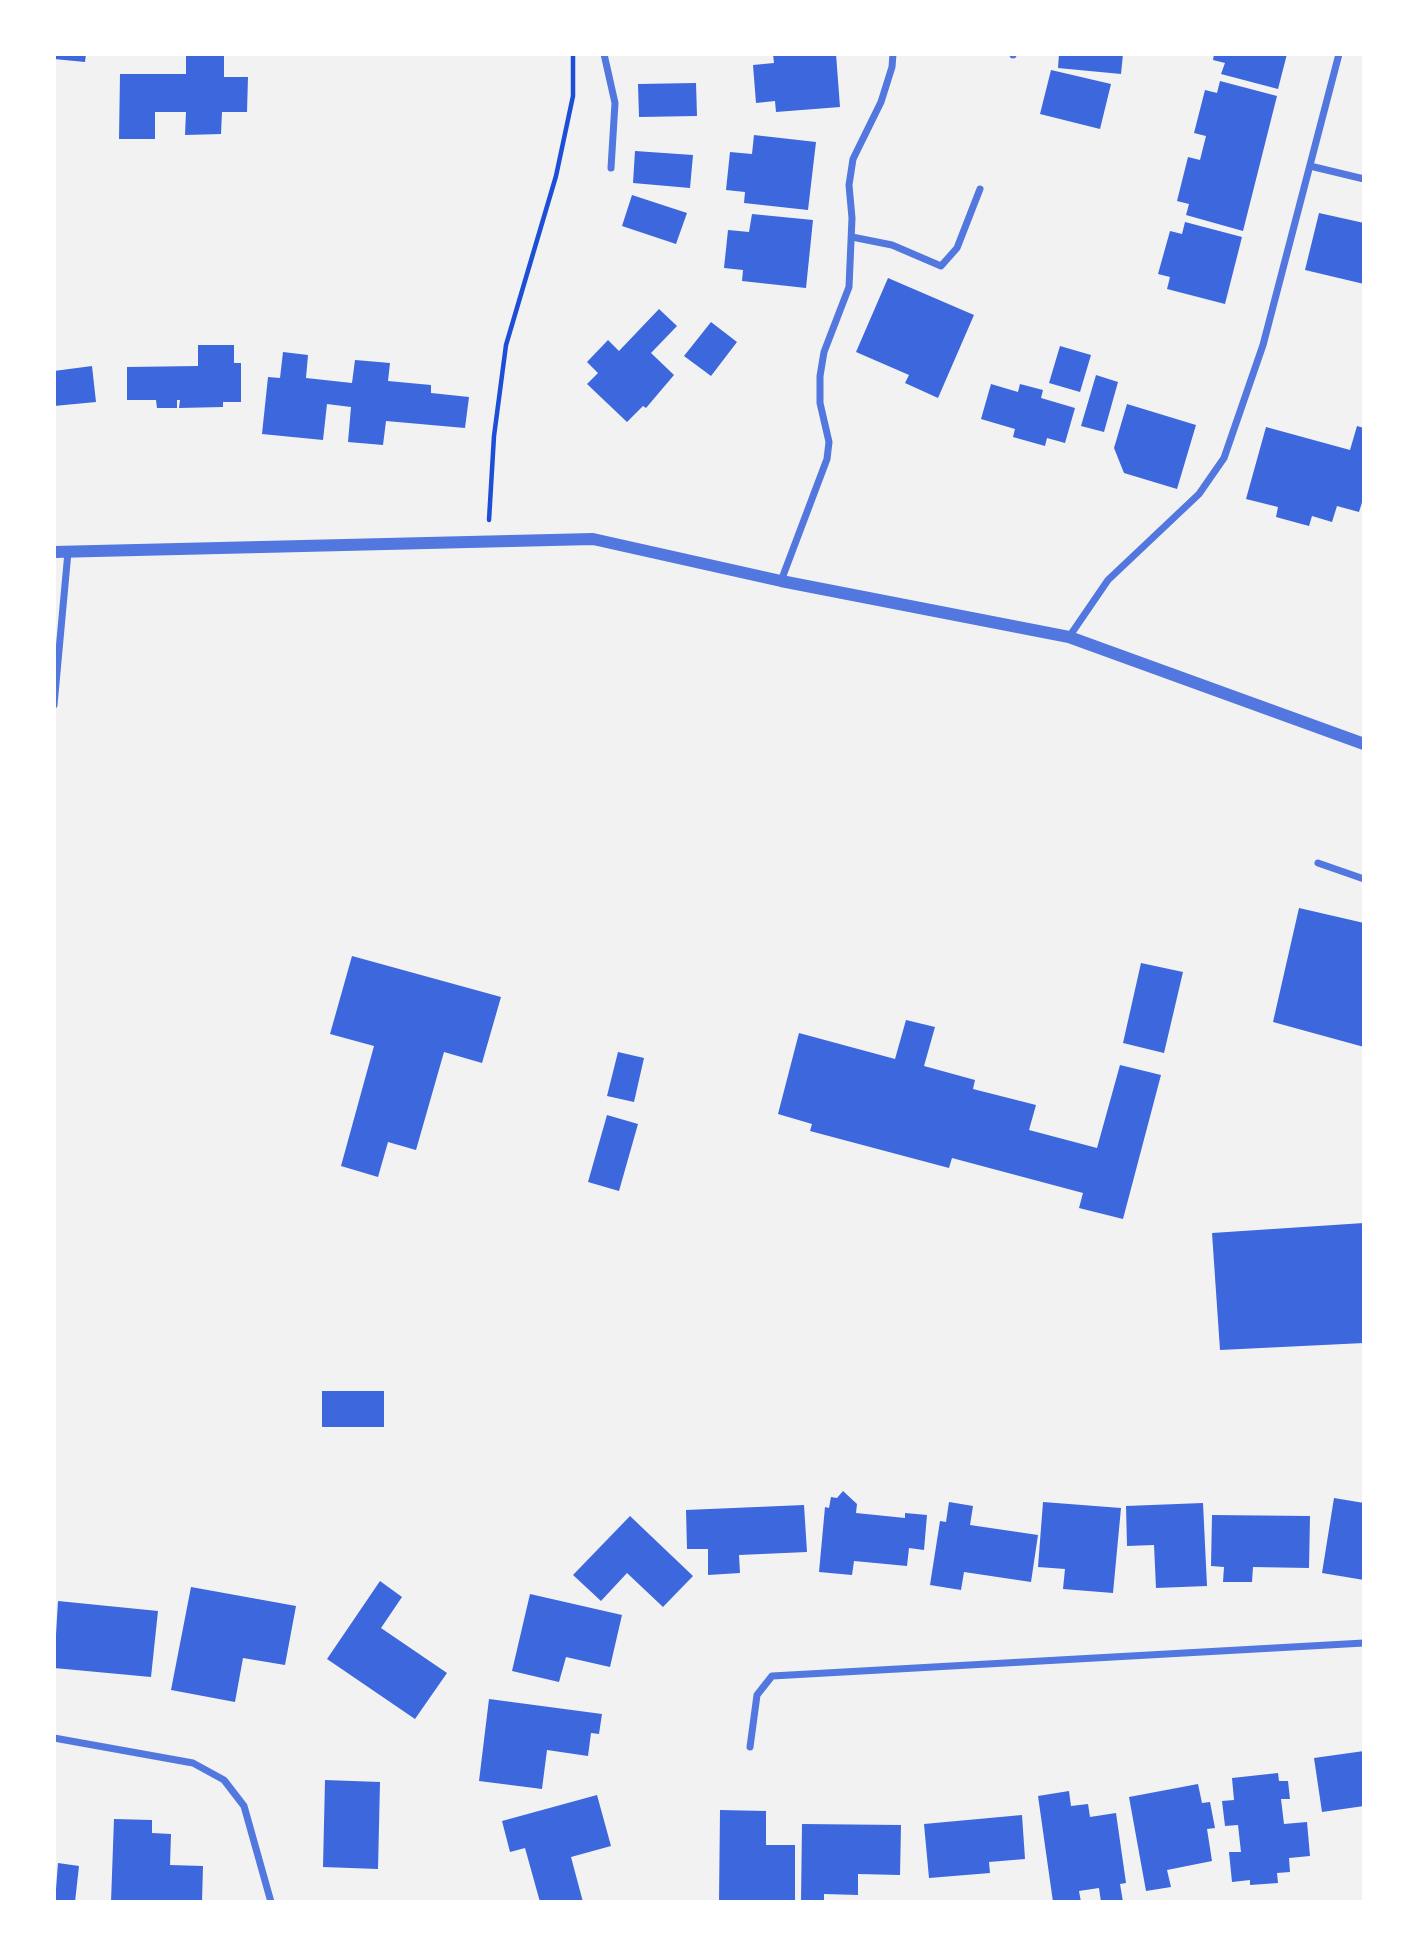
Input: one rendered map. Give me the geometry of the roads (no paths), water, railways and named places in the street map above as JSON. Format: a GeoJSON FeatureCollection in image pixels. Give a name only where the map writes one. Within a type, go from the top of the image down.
{"type":"FeatureCollection","features":[{"type":"Feature","properties":{"kind":"street"},"geometry":{"type":"LineString","coordinates":[[604,54],[615,103],[611,168]]}},
{"type":"Feature","properties":{"kind":"street"},"geometry":{"type":"LineString","coordinates":[[781,581],[827,458],[829,442],[820,402],[820,376],[824,352],[849,288],[852,237],[849,185],[853,159],[881,102],[892,67],[893,54]]}},
{"type":"Feature","properties":{"kind":"street"},"geometry":{"type":"LineString","coordinates":[[1069,637],[1108,580],[1199,494],[1224,457],[1263,345],[1339,54]]}},
{"type":"Feature","properties":{"kind":"street"},"geometry":{"type":"LineString","coordinates":[[1310,166],[1364,179]]}},
{"type":"Feature","properties":{"kind":"street"},"geometry":{"type":"LineString","coordinates":[[852,237],[892,245],[941,266],[957,248],[980,189]]}},
{"type":"Feature","properties":{"kind":"street"},"geometry":{"type":"LineString","coordinates":[[54,552],[593,539],[781,581],[1069,637],[1364,744]]}},
{"type":"Feature","properties":{"kind":"street"},"geometry":{"type":"LineString","coordinates":[[54,705],[68,552]]}},
{"type":"Feature","properties":{"kind":"street"},"geometry":{"type":"LineString","coordinates":[[1318,863],[1364,879]]}},
{"type":"Feature","properties":{"kind":"street"},"geometry":{"type":"LineString","coordinates":[[750,1746],[757,1695],[772,1676],[1364,1643]]}},
{"type":"Feature","properties":{"kind":"street"},"geometry":{"type":"LineString","coordinates":[[54,1738],[193,1763],[225,1780],[244,1806],[271,1902]]}}]}
